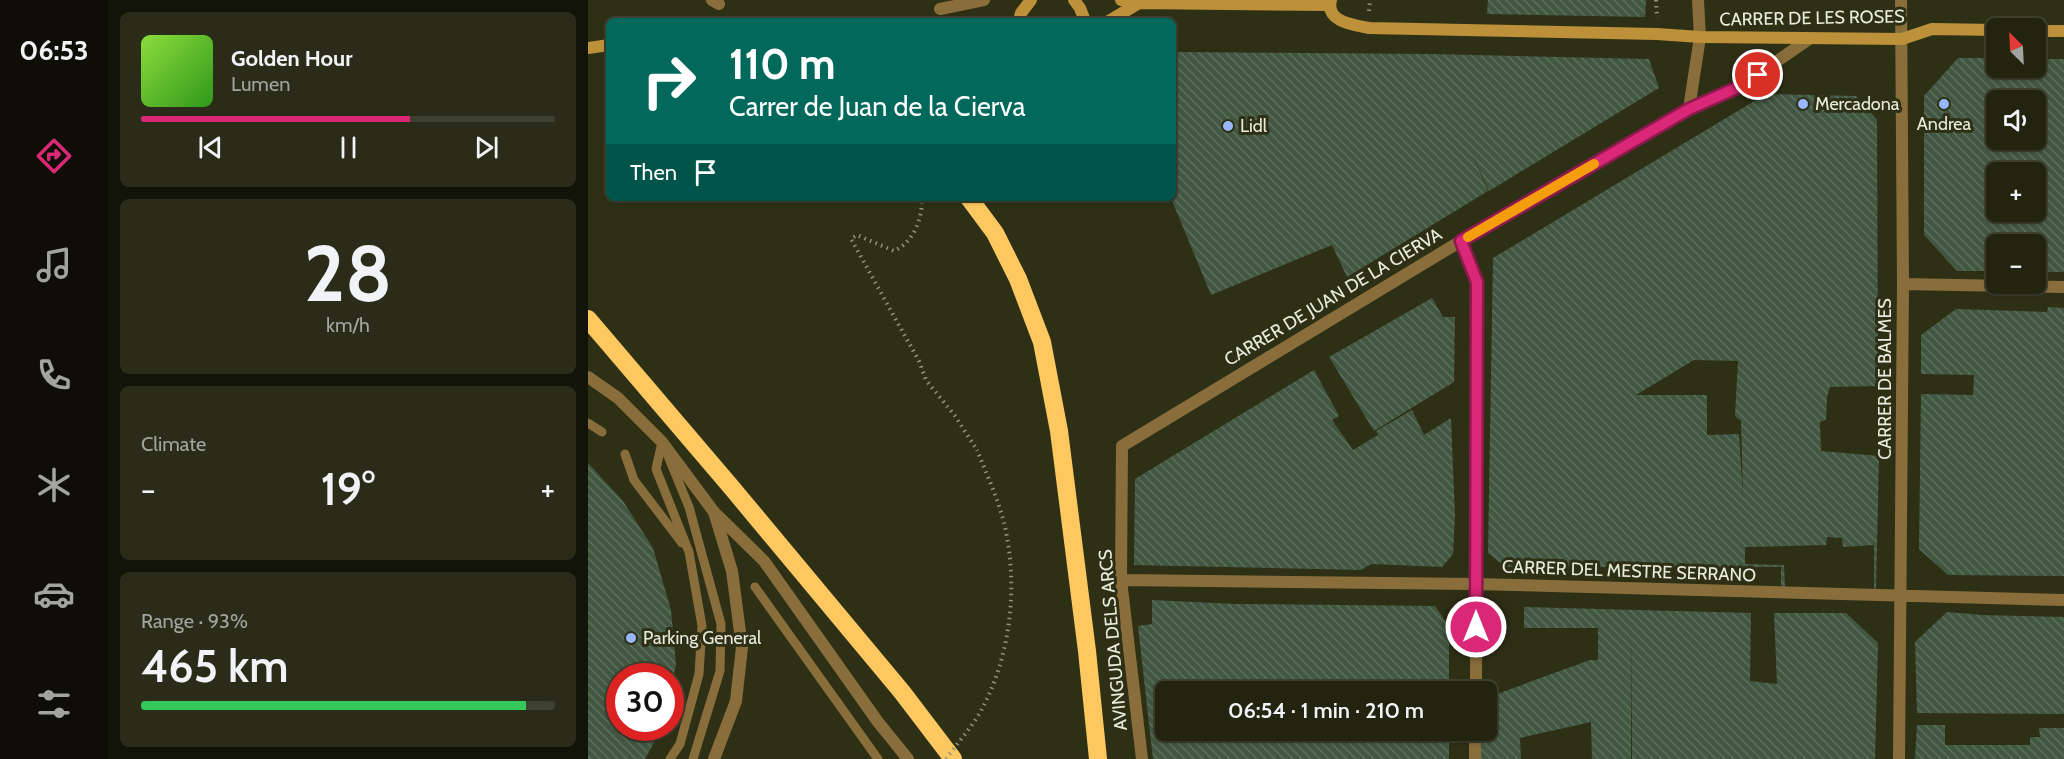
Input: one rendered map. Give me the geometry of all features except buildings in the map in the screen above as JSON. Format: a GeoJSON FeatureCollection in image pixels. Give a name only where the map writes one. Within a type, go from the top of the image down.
{"type":"FeatureCollection","features":[{"type":"Feature","properties":{"kind":"highway"},"geometry":{"type":"LineString","coordinates":[[971,201],[995,233],[1018,279],[1042,342],[1059,431],[1098,756]]}},
{"type":"Feature","properties":{"kind":"highway"},"geometry":{"type":"LineString","coordinates":[[588,320],[879,666],[953,759]]}},
{"type":"Feature","properties":{"kind":"main road"},"geometry":{"type":"LineString","coordinates":[[1020,18],[1031,0]]}},
{"type":"Feature","properties":{"kind":"main road"},"geometry":{"type":"LineString","coordinates":[[1074,0],[1084,18]]}},
{"type":"Feature","properties":{"kind":"main road","name":"CARRER DE LES ROSES"},"geometry":{"type":"LineString","coordinates":[[1121,0],[1139,3],[1330,3],[1334,14],[1342,23],[1368,28],[1809,39],[1902,39],[1932,29],[1986,30]]}},
{"type":"Feature","properties":{"kind":"main road"},"geometry":{"type":"LineString","coordinates":[[1114,18],[1139,3]]}},
{"type":"Feature","properties":{"kind":"main road"},"geometry":{"type":"LineString","coordinates":[[2046,31],[2064,31]]}},
{"type":"Feature","properties":{"kind":"main road"},"geometry":{"type":"LineString","coordinates":[[588,48],[606,45]]}},
{"type":"Feature","properties":{"kind":"street"},"geometry":{"type":"LineString","coordinates":[[940,9],[984,0]]}},
{"type":"Feature","properties":{"kind":"street","name":"CARRER DE LES ROSES"},"geometry":{"type":"LineString","coordinates":[[1698,0],[1700,38]]}},
{"type":"Feature","properties":{"kind":"street","name":"CARRER DE BALMES"},"geometry":{"type":"LineString","coordinates":[[1899,759],[1904,284],[1900,0]]}},
{"type":"Feature","properties":{"kind":"street"},"geometry":{"type":"LineString","coordinates":[[1689,109],[1700,38]]}},
{"type":"Feature","properties":{"kind":"street","name":"CARRER DE JUAN DE LA CIERVA"},"geometry":{"type":"LineString","coordinates":[[1122,446],[1461,241],[1689,109],[1741,86],[1809,39]]}},
{"type":"Feature","properties":{"kind":"street"},"geometry":{"type":"LineString","coordinates":[[1461,241],[1477,282],[1476,681]]}},
{"type":"Feature","properties":{"kind":"street"},"geometry":{"type":"LineString","coordinates":[[1904,284],[2064,287]]}},
{"type":"Feature","properties":{"kind":"street"},"geometry":{"type":"LineString","coordinates":[[588,377],[618,398],[662,442],[714,512],[764,561],[878,722],[908,759]]}},
{"type":"Feature","properties":{"kind":"street","name":"AVINGUDA DELS ARCS"},"geometry":{"type":"LineString","coordinates":[[1122,446],[1121,580],[1142,759]]}},
{"type":"Feature","properties":{"kind":"street"},"geometry":{"type":"LineString","coordinates":[[714,512],[732,571],[742,647],[736,701],[714,759]]}},
{"type":"Feature","properties":{"kind":"street","name":"CARRER DEL MESTRE SERRANO"},"geometry":{"type":"LineString","coordinates":[[1121,580],[1476,584],[2064,600]]}},
{"type":"Feature","properties":{"kind":"street"},"geometry":{"type":"LineString","coordinates":[[1475,741],[1475,759]]}},
{"type":"Feature","properties":{"kind":"lane"},"geometry":{"type":"LineString","coordinates":[[588,423],[602,432]]}},
{"type":"Feature","properties":{"kind":"lane"},"geometry":{"type":"LineString","coordinates":[[662,442],[656,469],[689,552],[702,626],[699,675],[680,744],[670,759]]}},
{"type":"Feature","properties":{"kind":"lane"},"geometry":{"type":"LineString","coordinates":[[662,442],[689,507],[721,624],[720,671],[693,759]]}},
{"type":"Feature","properties":{"kind":"lane"},"geometry":{"type":"LineString","coordinates":[[625,454],[634,480],[689,552]]}},
{"type":"Feature","properties":{"kind":"lane"},"geometry":{"type":"LineString","coordinates":[[755,587],[878,759]]}},
{"type":"Feature","properties":{"kind":"path"},"geometry":{"type":"LineString","coordinates":[[922,202],[921,219],[905,246],[894,251],[857,235],[851,238],[919,361],[926,380],[955,416],[977,450],[1005,527],[1010,562],[1011,604],[1005,646],[983,708],[946,759]]}},
{"type":"Feature","properties":{"kind":"slow traffic"},"geometry":{"type":"LineString","coordinates":[[1468,237],[1594,164]]}},
{"type":"Feature","properties":{"kind":"place","name":"Mercadona"},"geometry":{"type":"Point","coordinates":[1803,104]}},
{"type":"Feature","properties":{"kind":"place","name":"Andrea"},"geometry":{"type":"Point","coordinates":[1944,104]}},
{"type":"Feature","properties":{"kind":"place","name":"Lidl"},"geometry":{"type":"Point","coordinates":[1228,126]}},
{"type":"Feature","properties":{"kind":"place","name":"Parking General"},"geometry":{"type":"Point","coordinates":[631,638]}},
{"type":"Feature","properties":{"kind":"route"},"geometry":{"type":"LineString","coordinates":[[1476,627],[1477,282],[1461,241],[1689,109],[1741,86],[1758,75]]}}]}
